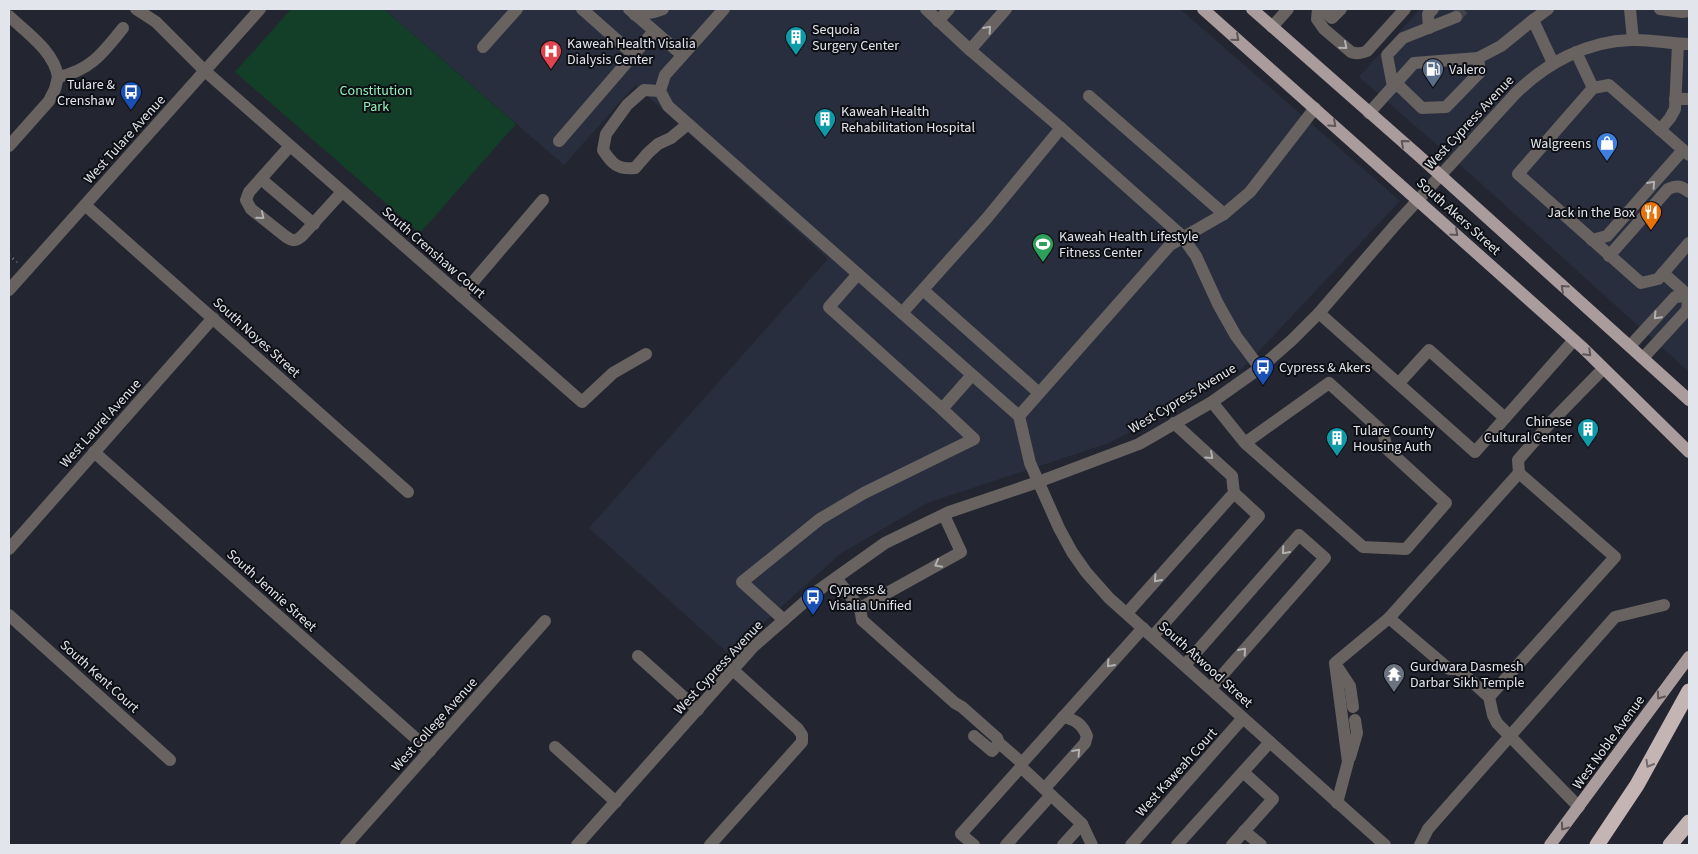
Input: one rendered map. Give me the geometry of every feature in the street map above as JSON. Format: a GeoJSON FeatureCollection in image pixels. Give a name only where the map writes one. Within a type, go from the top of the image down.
{"type":"FeatureCollection","features":[{"type":"Feature","properties":{"kind":"highway"},"geometry":{"type":"LineString","coordinates":[[1597,845],[1637,785],[1689,690]]}},
{"type":"Feature","properties":{"kind":"highway"},"geometry":{"type":"LineString","coordinates":[[1670,845],[1689,822]]}},
{"type":"Feature","properties":{"kind":"main road","name":"South Akers Street"},"geometry":{"type":"LineString","coordinates":[[1203,9],[1574,340],[1689,452]]}},
{"type":"Feature","properties":{"kind":"main road","name":"South Akers Street"},"geometry":{"type":"LineString","coordinates":[[1252,9],[1689,400]]}},
{"type":"Feature","properties":{"kind":"main road","name":"West Noble Avenue"},"geometry":{"type":"LineString","coordinates":[[1550,845],[1689,657]]}},
{"type":"Feature","properties":{"kind":"street","name":"South Crenshaw Court"},"geometry":{"type":"LineString","coordinates":[[136,9],[156,22],[205,71],[582,402],[613,373],[646,354]]}},
{"type":"Feature","properties":{"kind":"street","name":"West Tulare Avenue"},"geometry":{"type":"LineString","coordinates":[[9,290],[260,9]]}},
{"type":"Feature","properties":{"kind":"street"},"geometry":{"type":"LineString","coordinates":[[482,47],[517,9]]}},
{"type":"Feature","properties":{"kind":"street"},"geometry":{"type":"LineString","coordinates":[[582,9],[634,55]]}},
{"type":"Feature","properties":{"kind":"street"},"geometry":{"type":"LineString","coordinates":[[632,12],[654,12],[663,9]]}},
{"type":"Feature","properties":{"kind":"street"},"geometry":{"type":"LineString","coordinates":[[724,9],[665,75],[660,91],[668,106],[1019,416],[1170,244],[1224,214],[1250,192],[1315,108]]}},
{"type":"Feature","properties":{"kind":"street"},"geometry":{"type":"LineString","coordinates":[[926,9],[1182,238],[1196,256],[1218,304],[1236,336],[1260,368]]}},
{"type":"Feature","properties":{"kind":"street"},"geometry":{"type":"LineString","coordinates":[[938,21],[949,9]]}},
{"type":"Feature","properties":{"kind":"street"},"geometry":{"type":"LineString","coordinates":[[970,50],[1006,9]]}},
{"type":"Feature","properties":{"kind":"street"},"geometry":{"type":"LineString","coordinates":[[1272,27],[1288,9]]}},
{"type":"Feature","properties":{"kind":"street"},"geometry":{"type":"LineString","coordinates":[[1340,9],[1332,18],[1320,9],[1317,19],[1324,29],[1351,52],[1356,54],[1367,51],[1405,9]]}},
{"type":"Feature","properties":{"kind":"street"},"geometry":{"type":"LineString","coordinates":[[1429,28],[1428,14],[1433,9]]}},
{"type":"Feature","properties":{"kind":"street"},"geometry":{"type":"LineString","coordinates":[[1369,113],[1414,63],[1478,58],[1501,46],[1548,9]]}},
{"type":"Feature","properties":{"kind":"street"},"geometry":{"type":"LineString","coordinates":[[1633,40],[1634,9]]}},
{"type":"Feature","properties":{"kind":"street"},"geometry":{"type":"LineString","coordinates":[[1660,9],[1682,12],[1689,10]]}},
{"type":"Feature","properties":{"kind":"street"},"geometry":{"type":"LineString","coordinates":[[632,12],[682,55]]}},
{"type":"Feature","properties":{"kind":"street"},"geometry":{"type":"LineString","coordinates":[[9,16],[49,55],[56,67],[58,77],[55,90],[49,101],[9,146]]}},
{"type":"Feature","properties":{"kind":"street"},"geometry":{"type":"LineString","coordinates":[[1395,85],[1397,56],[1408,45],[1444,31],[1456,17],[1403,38],[1388,55],[1395,85],[1422,108],[1446,107],[1480,72],[1478,58]]}},
{"type":"Feature","properties":{"kind":"street"},"geometry":{"type":"LineString","coordinates":[[1533,20],[1553,63]]}},
{"type":"Feature","properties":{"kind":"street"},"geometry":{"type":"LineString","coordinates":[[58,77],[81,70],[95,60],[123,28]]}},
{"type":"Feature","properties":{"kind":"street"},"geometry":{"type":"LineString","coordinates":[[559,141],[654,31]]}},
{"type":"Feature","properties":{"kind":"street","name":"West Cypress Avenue"},"geometry":{"type":"LineString","coordinates":[[577,845],[754,647],[816,592],[885,543],[944,515],[1139,444],[1212,402],[1260,368],[1319,313],[1418,200],[1524,85],[1553,63],[1576,52],[1608,42],[1633,40],[1684,44]]}},
{"type":"Feature","properties":{"kind":"street"},"geometry":{"type":"LineString","coordinates":[[1660,130],[1675,109],[1684,44]]}},
{"type":"Feature","properties":{"kind":"street"},"geometry":{"type":"LineString","coordinates":[[1576,52],[1593,88]]}},
{"type":"Feature","properties":{"kind":"street"},"geometry":{"type":"LineString","coordinates":[[1676,91],[1689,84]]}},
{"type":"Feature","properties":{"kind":"street"},"geometry":{"type":"LineString","coordinates":[[1592,240],[1607,236],[1686,152],[1609,85],[1593,88],[1518,174],[1609,256],[1641,283],[1658,279],[1689,244]]}},
{"type":"Feature","properties":{"kind":"street"},"geometry":{"type":"LineString","coordinates":[[660,91],[644,90],[612,124],[606,134],[603,150],[610,162],[625,170],[634,168],[658,144],[670,138],[688,124]]}},
{"type":"Feature","properties":{"kind":"street"},"geometry":{"type":"LineString","coordinates":[[1676,91],[1689,92]]}},
{"type":"Feature","properties":{"kind":"street"},"geometry":{"type":"LineString","coordinates":[[1676,91],[1689,99]]}},
{"type":"Feature","properties":{"kind":"street"},"geometry":{"type":"LineString","coordinates":[[1089,96],[1224,214]]}},
{"type":"Feature","properties":{"kind":"street"},"geometry":{"type":"LineString","coordinates":[[902,313],[987,218],[1061,128]]}},
{"type":"Feature","properties":{"kind":"street"},"geometry":{"type":"LineString","coordinates":[[290,146],[247,197],[247,203],[252,208],[293,241],[298,239],[314,224],[342,192]]}},
{"type":"Feature","properties":{"kind":"street"},"geometry":{"type":"LineString","coordinates":[[261,179],[314,224]]}},
{"type":"Feature","properties":{"kind":"street"},"geometry":{"type":"LineString","coordinates":[[1609,256],[1668,189],[1676,185],[1684,187],[1689,192]]}},
{"type":"Feature","properties":{"kind":"street"},"geometry":{"type":"LineString","coordinates":[[461,296],[543,200]]}},
{"type":"Feature","properties":{"kind":"street","name":"South Noyes Street"},"geometry":{"type":"LineString","coordinates":[[84,205],[408,492]]}},
{"type":"Feature","properties":{"kind":"street"},"geometry":{"type":"LineString","coordinates":[[1663,273],[1689,295]]}},
{"type":"Feature","properties":{"kind":"street"},"geometry":{"type":"LineString","coordinates":[[784,620],[742,582],[820,519],[864,493],[974,439],[828,307],[858,274]]}},
{"type":"Feature","properties":{"kind":"street"},"geometry":{"type":"LineString","coordinates":[[923,290],[1038,393]]}},
{"type":"Feature","properties":{"kind":"street"},"geometry":{"type":"LineString","coordinates":[[1630,346],[1675,297],[1689,295]]}},
{"type":"Feature","properties":{"kind":"street"},"geometry":{"type":"LineString","coordinates":[[1643,358],[1687,310],[1689,295]]}},
{"type":"Feature","properties":{"kind":"street"},"geometry":{"type":"LineString","coordinates":[[1319,313],[1475,452],[1574,340]]}},
{"type":"Feature","properties":{"kind":"street","name":"West Laurel Avenue"},"geometry":{"type":"LineString","coordinates":[[9,549],[213,318]]}},
{"type":"Feature","properties":{"kind":"street"},"geometry":{"type":"LineString","coordinates":[[1398,383],[1429,350],[1505,418]]}},
{"type":"Feature","properties":{"kind":"street"},"geometry":{"type":"LineString","coordinates":[[1489,697],[1614,557],[1520,473],[1518,460],[1551,422],[1603,369]]}},
{"type":"Feature","properties":{"kind":"street"},"geometry":{"type":"LineString","coordinates":[[942,409],[972,375]]}},
{"type":"Feature","properties":{"kind":"street"},"geometry":{"type":"LineString","coordinates":[[1212,402],[1245,443],[1363,547],[1406,549],[1446,503],[1387,449],[1383,432],[1329,383],[1245,443]]}},
{"type":"Feature","properties":{"kind":"street","name":"South Atwood Street"},"geometry":{"type":"LineString","coordinates":[[1019,416],[1030,463],[1038,482],[1058,528],[1086,572],[1104,592],[1385,845]]}},
{"type":"Feature","properties":{"kind":"street"},"geometry":{"type":"LineString","coordinates":[[974,845],[961,834],[1063,717],[1260,516],[1234,492],[1232,476],[1174,423]]}},
{"type":"Feature","properties":{"kind":"street","name":"South Jennie Street"},"geometry":{"type":"LineString","coordinates":[[94,452],[430,751]]}},
{"type":"Feature","properties":{"kind":"street"},"geometry":{"type":"LineString","coordinates":[[1335,664],[1390,618],[1520,473]]}},
{"type":"Feature","properties":{"kind":"street"},"geometry":{"type":"LineString","coordinates":[[1127,613],[1234,492]]}},
{"type":"Feature","properties":{"kind":"street"},"geometry":{"type":"LineString","coordinates":[[860,608],[961,552],[944,515]]}},
{"type":"Feature","properties":{"kind":"street"},"geometry":{"type":"LineString","coordinates":[[1185,665],[1299,535],[1324,558],[1210,688]]}},
{"type":"Feature","properties":{"kind":"street"},"geometry":{"type":"LineString","coordinates":[[836,578],[860,608],[862,620],[997,738],[999,743],[1082,824],[1092,845]]}},
{"type":"Feature","properties":{"kind":"street"},"geometry":{"type":"LineString","coordinates":[[1420,845],[1428,829],[1615,617],[1664,605]]}},
{"type":"Feature","properties":{"kind":"street","name":"South Kent Court"},"geometry":{"type":"LineString","coordinates":[[9,615],[170,760]]}},
{"type":"Feature","properties":{"kind":"street"},"geometry":{"type":"LineString","coordinates":[[1390,618],[1449,669],[1458,669],[1489,697],[1493,715],[1509,737],[1579,807]]}},
{"type":"Feature","properties":{"kind":"street","name":"West College Avenue"},"geometry":{"type":"LineString","coordinates":[[346,845],[545,622]]}},
{"type":"Feature","properties":{"kind":"street"},"geometry":{"type":"LineString","coordinates":[[638,656],[698,710]]}},
{"type":"Feature","properties":{"kind":"street"},"geometry":{"type":"LineString","coordinates":[[1335,664],[1350,686],[1353,707]]}},
{"type":"Feature","properties":{"kind":"street"},"geometry":{"type":"LineString","coordinates":[[1335,664],[1348,762]]}},
{"type":"Feature","properties":{"kind":"street"},"geometry":{"type":"LineString","coordinates":[[710,845],[802,742],[802,735],[798,729],[733,670]]}},
{"type":"Feature","properties":{"kind":"street"},"geometry":{"type":"LineString","coordinates":[[1006,845],[1085,743],[1087,736],[1082,726],[1073,719],[1063,717]]}},
{"type":"Feature","properties":{"kind":"street","name":"West Kaweah Court"},"geometry":{"type":"LineString","coordinates":[[1131,845],[1244,718]]}},
{"type":"Feature","properties":{"kind":"street"},"geometry":{"type":"LineString","coordinates":[[1337,803],[1357,733],[1355,720]]}},
{"type":"Feature","properties":{"kind":"street"},"geometry":{"type":"LineString","coordinates":[[974,736],[992,751],[999,743]]}},
{"type":"Feature","properties":{"kind":"street"},"geometry":{"type":"LineString","coordinates":[[1178,845],[1270,742]]}},
{"type":"Feature","properties":{"kind":"street"},"geometry":{"type":"LineString","coordinates":[[555,747],[616,802]]}},
{"type":"Feature","properties":{"kind":"street"},"geometry":{"type":"LineString","coordinates":[[1232,845],[1273,799],[1246,769]]}},
{"type":"Feature","properties":{"kind":"street"},"geometry":{"type":"LineString","coordinates":[[1063,845],[1082,824]]}},
{"type":"Feature","properties":{"kind":"street"},"geometry":{"type":"LineString","coordinates":[[1244,831],[1261,845]]}},
{"type":"Feature","properties":{"kind":"shaded area"},"geometry":{"type":"Polygon","coordinates":[[[384,9],[1180,9],[1400,201],[1243,368],[1196,397],[1109,443],[927,503],[840,554],[729,654],[589,528],[828,259],[635,85],[564,165],[384,9]]]}},
{"type":"Feature","properties":{"kind":"shaded area"},"geometry":{"type":"Polygon","coordinates":[[[1420,9],[1689,9],[1689,372],[1476,179],[1359,77],[1420,9]]]}},
{"type":"Feature","properties":{"kind":"green space","name":"Constitution Park"},"geometry":{"type":"Polygon","coordinates":[[[291,9],[384,9],[516,124],[420,233],[235,72],[291,9]]]}},
{"type":"Feature","properties":{"kind":"tunnel"},"geometry":{"type":"LineString","coordinates":[[1456,17],[1463,9]]}},
{"type":"Feature","properties":{"kind":"place","name":"Sequoia Surgery Center"},"geometry":{"type":"Point","coordinates":[796,56]}},
{"type":"Feature","properties":{"kind":"place","name":"Kaweah Health Visalia Dialysis Center"},"geometry":{"type":"Point","coordinates":[551,70]}},
{"type":"Feature","properties":{"kind":"place","name":"Valero"},"geometry":{"type":"Point","coordinates":[1433,88]}},
{"type":"Feature","properties":{"kind":"place","name":"Tulare & Crenshaw"},"geometry":{"type":"Point","coordinates":[131,111]}},
{"type":"Feature","properties":{"kind":"place","name":"Kaweah Health Rehabilitation Hospital"},"geometry":{"type":"Point","coordinates":[825,138]}},
{"type":"Feature","properties":{"kind":"place","name":"Walgreens"},"geometry":{"type":"Point","coordinates":[1607,162]}},
{"type":"Feature","properties":{"kind":"place","name":"Jack in the Box"},"geometry":{"type":"Point","coordinates":[1651,231]}},
{"type":"Feature","properties":{"kind":"place","name":"Kaweah Health Lifestyle Fitness Center"},"geometry":{"type":"Point","coordinates":[1043,263]}},
{"type":"Feature","properties":{"kind":"place","name":"Cypress & Akers"},"geometry":{"type":"Point","coordinates":[1263,386]}},
{"type":"Feature","properties":{"kind":"place","name":"Chinese Cultural Center"},"geometry":{"type":"Point","coordinates":[1588,448]}},
{"type":"Feature","properties":{"kind":"place","name":"Tulare County Housing Auth"},"geometry":{"type":"Point","coordinates":[1337,457]}},
{"type":"Feature","properties":{"kind":"place","name":"Cypress & Visalia Unified"},"geometry":{"type":"Point","coordinates":[813,616]}},
{"type":"Feature","properties":{"kind":"place","name":"Gurdwara Dasmesh Darbar Sikh Temple"},"geometry":{"type":"Point","coordinates":[1394,693]}}]}
